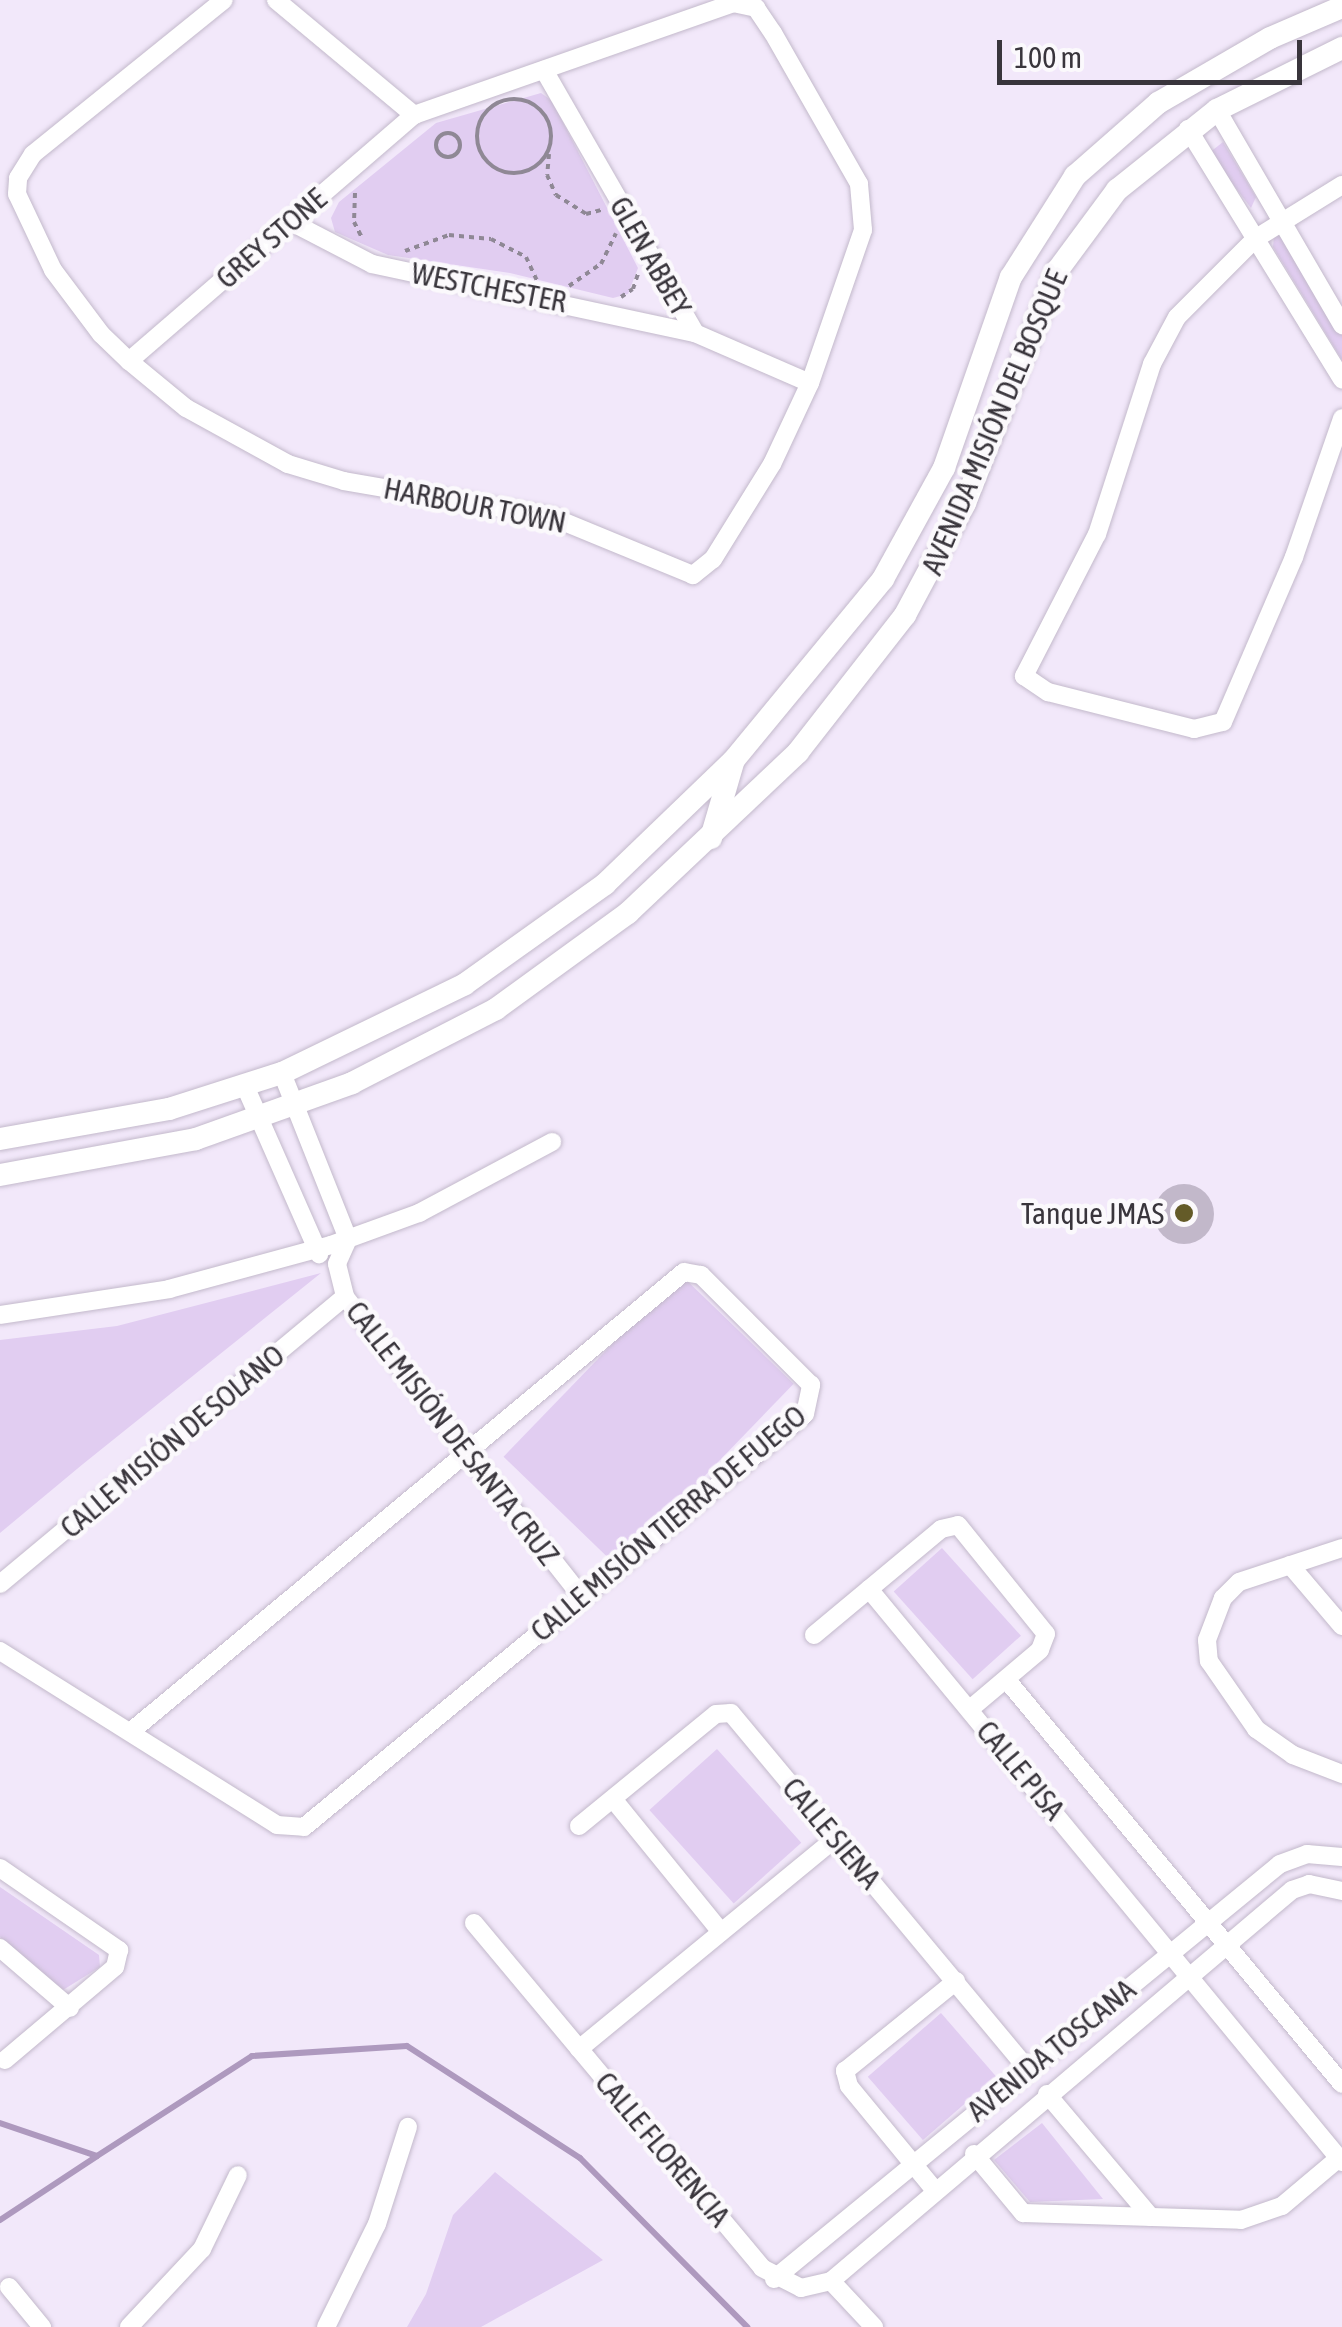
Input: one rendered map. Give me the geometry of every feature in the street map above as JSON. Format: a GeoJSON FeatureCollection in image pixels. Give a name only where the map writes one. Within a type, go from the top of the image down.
{"type":"FeatureCollection","features":[{"type":"Feature","properties":{"kind":"main road","name":"AVENIDA MISIÓN DEL BOSQUE"},"geometry":{"type":"LineString","coordinates":[[0,1139],[80,1128],[282,1073],[418,1010],[508,957],[605,884],[733,761],[846,628],[905,544],[944,468],[1011,278],[1075,176],[1158,103],[1270,38],[1342,6]]}},
{"type":"Feature","properties":{"kind":"main road","name":"AVENIDA MISIÓN DEL BOSQUE"},"geometry":{"type":"LineString","coordinates":[[0,1174],[148,1151],[295,1106],[406,1058],[496,1009],[628,913],[710,841],[835,710],[905,615],[965,502],[1057,271],[1117,190],[1188,129],[1217,110],[1342,48]]}},
{"type":"Feature","properties":{"kind":"main road"},"geometry":{"type":"LineString","coordinates":[[710,841],[733,761]]}},
{"type":"Feature","properties":{"kind":"street","name":"HARBOUR TOWN"},"geometry":{"type":"LineString","coordinates":[[224,0],[32,154],[18,178],[18,194],[53,270],[129,362],[200,417],[288,464],[344,481],[552,517],[683,575],[704,569],[741,517],[810,382],[863,230],[864,200],[756,8],[733,3],[414,116]]}},
{"type":"Feature","properties":{"kind":"street"},"geometry":{"type":"LineString","coordinates":[[276,0],[414,116]]}},
{"type":"Feature","properties":{"kind":"street","name":"GLEN ABBEY"},"geometry":{"type":"LineString","coordinates":[[544,70],[695,333],[810,382]]}},
{"type":"Feature","properties":{"kind":"street"},"geometry":{"type":"LineString","coordinates":[[1217,110],[1342,325]]}},
{"type":"Feature","properties":{"kind":"street","name":"GREY STONE"},"geometry":{"type":"LineString","coordinates":[[129,362],[414,116]]}},
{"type":"Feature","properties":{"kind":"street"},"geometry":{"type":"LineString","coordinates":[[1188,129],[1342,380]]}},
{"type":"Feature","properties":{"kind":"street"},"geometry":{"type":"LineString","coordinates":[[1342,184],[1282,218],[1204,284],[1159,348],[1097,534],[1024,676],[1048,692],[1194,730],[1223,722],[1294,557],[1342,418]]}},
{"type":"Feature","properties":{"kind":"street","name":"WESTCHESTER"},"geometry":{"type":"LineString","coordinates":[[291,222],[372,264],[537,287],[695,333]]}},
{"type":"Feature","properties":{"kind":"street"},"geometry":{"type":"LineString","coordinates":[[282,1073],[348,1239]]}},
{"type":"Feature","properties":{"kind":"street"},"geometry":{"type":"LineString","coordinates":[[245,1086],[312,1250]]}},
{"type":"Feature","properties":{"kind":"street"},"geometry":{"type":"LineString","coordinates":[[0,1315],[169,1289],[348,1239],[487,1181],[552,1142]]}},
{"type":"Feature","properties":{"kind":"street","name":"CALLE MISIÓN DE SANTA CRUZ"},"geometry":{"type":"LineString","coordinates":[[348,1239],[337,1264],[345,1297],[464,1453],[581,1596]]}},
{"type":"Feature","properties":{"kind":"street","name":"CALLE MISIÓN DE SANTA CRUZ"},"geometry":{"type":"LineString","coordinates":[[312,1250],[337,1264]]}},
{"type":"Feature","properties":{"kind":"street","name":"CALLE MISIÓN TIERRA DE FUEGO"},"geometry":{"type":"LineString","coordinates":[[0,1651],[134,1729],[294,1830],[805,1414],[811,1385],[701,1275],[684,1272],[134,1729]]}},
{"type":"Feature","properties":{"kind":"street","name":"CALLE MISIÓN DE SOLANO"},"geometry":{"type":"LineString","coordinates":[[0,1584],[345,1297]]}},
{"type":"Feature","properties":{"kind":"street"},"geometry":{"type":"LineString","coordinates":[[814,1635],[941,1528],[958,1525],[1046,1634],[1040,1650],[970,1709]]}},
{"type":"Feature","properties":{"kind":"street"},"geometry":{"type":"LineString","coordinates":[[1342,1548],[1261,1570],[1223,1598],[1207,1640],[1209,1662],[1274,1745],[1342,1774]]}},
{"type":"Feature","properties":{"kind":"street"},"geometry":{"type":"LineString","coordinates":[[1290,1565],[1342,1626]]}},
{"type":"Feature","properties":{"kind":"street","name":"CALLE PISA"},"geometry":{"type":"LineString","coordinates":[[869,1588],[1172,1950]]}},
{"type":"Feature","properties":{"kind":"street","name":"CALLE PISA"},"geometry":{"type":"LineString","coordinates":[[1006,1679],[1208,1922]]}},
{"type":"Feature","properties":{"kind":"street","name":"CALLE SIENA"},"geometry":{"type":"LineString","coordinates":[[579,1826],[724,1711],[836,1838],[1028,2070]]}},
{"type":"Feature","properties":{"kind":"street"},"geometry":{"type":"LineString","coordinates":[[612,1799],[721,1932]]}},
{"type":"Feature","properties":{"kind":"street"},"geometry":{"type":"LineString","coordinates":[[580,2049],[836,1838]]}},
{"type":"Feature","properties":{"kind":"street","name":"AVENIDA TOSCANA"},"geometry":{"type":"LineString","coordinates":[[774,2279],[1280,1864],[1307,1854],[1342,1857]]}},
{"type":"Feature","properties":{"kind":"street"},"geometry":{"type":"LineString","coordinates":[[0,1868],[117,1944],[115,1966],[5,2060]]}},
{"type":"Feature","properties":{"kind":"street","name":"AVENIDA TOSCANA"},"geometry":{"type":"LineString","coordinates":[[830,2281],[933,2188],[1292,1890],[1309,1884],[1342,1890]]}},
{"type":"Feature","properties":{"kind":"street"},"geometry":{"type":"LineString","coordinates":[[1208,1922],[1342,2084]]}},
{"type":"Feature","properties":{"kind":"street","name":"CALLE FLORENCIA"},"geometry":{"type":"LineString","coordinates":[[474,1923],[774,2279]]}},
{"type":"Feature","properties":{"kind":"street"},"geometry":{"type":"LineString","coordinates":[[0,1948],[70,2008]]}},
{"type":"Feature","properties":{"kind":"street"},"geometry":{"type":"LineString","coordinates":[[974,2154],[1023,2213],[1152,2217],[1255,2218],[1282,2206],[1340,2160],[1172,1950]]}},
{"type":"Feature","properties":{"kind":"street"},"geometry":{"type":"LineString","coordinates":[[933,2188],[849,2086],[845,2071],[956,1981]]}},
{"type":"Feature","properties":{"kind":"street"},"geometry":{"type":"LineString","coordinates":[[1047,2094],[1152,2217]]}},
{"type":"Feature","properties":{"kind":"street"},"geometry":{"type":"LineString","coordinates":[[326,2327],[377,2224],[408,2127]]}},
{"type":"Feature","properties":{"kind":"street"},"geometry":{"type":"LineString","coordinates":[[129,2327],[202,2249],[238,2175]]}},
{"type":"Feature","properties":{"kind":"street"},"geometry":{"type":"LineString","coordinates":[[774,2279],[801,2288],[830,2281],[874,2327]]}},
{"type":"Feature","properties":{"kind":"street"},"geometry":{"type":"LineString","coordinates":[[9,2287],[42,2327]]}},
{"type":"Feature","properties":{"kind":"path"},"geometry":{"type":"LineString","coordinates":[[480,108],[533,92]]}},
{"type":"Feature","properties":{"kind":"path"},"geometry":{"type":"LineString","coordinates":[[510,99],[543,111],[551,146],[547,175],[556,196],[586,214],[604,209]]}},
{"type":"Feature","properties":{"kind":"path"},"geometry":{"type":"LineString","coordinates":[[498,102],[477,132],[490,166],[526,172],[551,146]]}},
{"type":"Feature","properties":{"kind":"path"},"geometry":{"type":"LineString","coordinates":[[449,133],[460,147],[446,158],[436,146],[449,133]]}},
{"type":"Feature","properties":{"kind":"path"},"geometry":{"type":"LineString","coordinates":[[347,195],[356,188],[354,222],[363,240]]}},
{"type":"Feature","properties":{"kind":"path"},"geometry":{"type":"LineString","coordinates":[[596,194],[624,246]]}},
{"type":"Feature","properties":{"kind":"path"},"geometry":{"type":"LineString","coordinates":[[570,286],[601,264],[616,234]]}},
{"type":"Feature","properties":{"kind":"path"},"geometry":{"type":"LineString","coordinates":[[406,258],[390,254],[430,238],[480,236],[517,250],[537,287]]}},
{"type":"Feature","properties":{"kind":"path"},"geometry":{"type":"LineString","coordinates":[[613,298],[633,290],[638,268]]}},
{"type":"Feature","properties":{"kind":"path"},"geometry":{"type":"LineString","coordinates":[[524,276],[537,287],[570,286],[586,291]]}},
{"type":"Feature","properties":{"kind":"shaded area"},"geometry":{"type":"Polygon","coordinates":[[[541,93],[552,101],[638,268],[628,294],[613,298],[510,273],[388,255],[335,232],[331,218],[339,202],[436,123],[541,93]]]}},
{"type":"Feature","properties":{"kind":"shaded area"},"geometry":{"type":"Polygon","coordinates":[[[1223,142],[1256,197],[1251,208],[1209,153],[1223,142]]]}},
{"type":"Feature","properties":{"kind":"shaded area"},"geometry":{"type":"Polygon","coordinates":[[[1281,234],[1342,334],[1342,360],[1273,247],[1274,235],[1281,234]]]}},
{"type":"Feature","properties":{"kind":"shaded area"},"geometry":{"type":"Polygon","coordinates":[[[321,1273],[0,1533],[0,1340],[117,1326],[321,1273]]]}},
{"type":"Feature","properties":{"kind":"shaded area"},"geometry":{"type":"Polygon","coordinates":[[[680,1274],[794,1384],[617,1566],[504,1457],[680,1274]]]}},
{"type":"Feature","properties":{"kind":"shaded area"},"geometry":{"type":"Polygon","coordinates":[[[942,1548],[1021,1636],[973,1679],[894,1591],[942,1548]]]}},
{"type":"Feature","properties":{"kind":"shaded area"},"geometry":{"type":"Polygon","coordinates":[[[717,1749],[801,1843],[734,1904],[649,1810],[717,1749]]]}},
{"type":"Feature","properties":{"kind":"shaded area"},"geometry":{"type":"Polygon","coordinates":[[[0,1887],[99,1955],[100,1967],[63,1990],[0,1937],[0,1887]]]}},
{"type":"Feature","properties":{"kind":"shaded area"},"geometry":{"type":"Polygon","coordinates":[[[941,2013],[996,2076],[923,2140],[868,2077],[941,2013]]]}},
{"type":"Feature","properties":{"kind":"shaded area"},"geometry":{"type":"Polygon","coordinates":[[[1042,2123],[1103,2199],[1030,2202],[994,2160],[1042,2123]]]}},
{"type":"Feature","properties":{"kind":"shaded area"},"geometry":{"type":"Polygon","coordinates":[[[495,2172],[603,2260],[481,2327],[407,2327],[426,2294],[453,2215],[495,2172]]]}},
{"type":"Feature","properties":{"kind":"building","name":"Tanque JMAS"},"geometry":{"type":"Polygon","coordinates":[[[1184,1184],[1206,1192],[1214,1214],[1206,1236],[1184,1244],[1162,1236],[1154,1214],[1162,1192],[1184,1184]]]}},
{"type":"Feature","properties":{"kind":"waterway"},"geometry":{"type":"LineString","coordinates":[[0,2123],[97,2156],[252,2056],[407,2046],[580,2158],[747,2327]]}},
{"type":"Feature","properties":{"kind":"waterway"},"geometry":{"type":"LineString","coordinates":[[0,2220],[97,2156]]}},
{"type":"Feature","properties":{"kind":"place","name":"Tanque JMAS"},"geometry":{"type":"Point","coordinates":[1184,1213]}}]}
